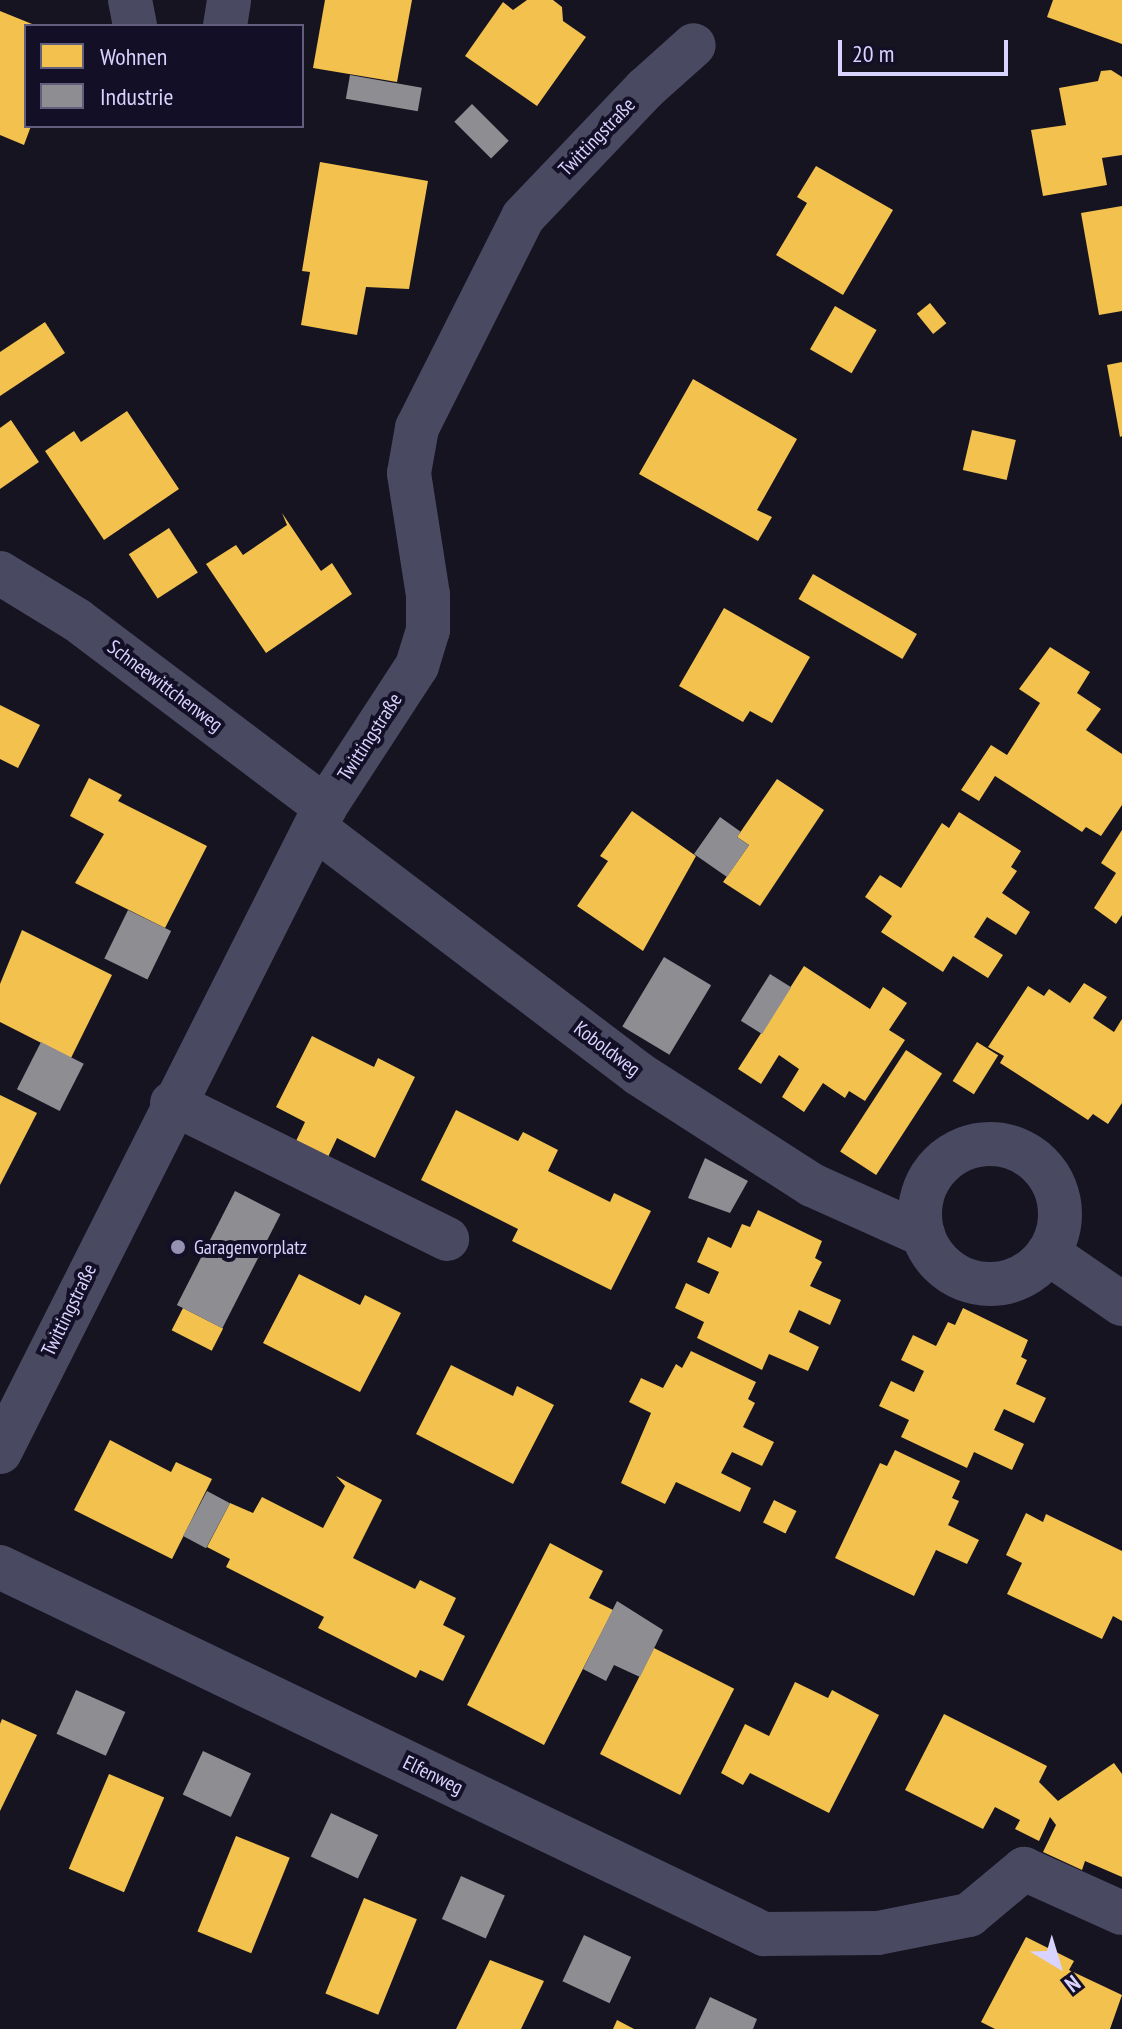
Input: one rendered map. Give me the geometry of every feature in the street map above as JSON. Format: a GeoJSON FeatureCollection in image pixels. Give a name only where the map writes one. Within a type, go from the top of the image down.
{"type":"FeatureCollection","features":[{"type":"Feature","properties":{"kind":"street"},"geometry":{"type":"LineString","coordinates":[[130,0],[135,24]]}},
{"type":"Feature","properties":{"kind":"street"},"geometry":{"type":"LineString","coordinates":[[225,24],[229,0]]}},
{"type":"Feature","properties":{"kind":"street","name":"Twittingstraße"},"geometry":{"type":"LineString","coordinates":[[0,1452],[172,1103],[320,817],[417,666],[428,630],[428,595],[409,473],[417,428],[523,217],[635,98],[694,45]]}},
{"type":"Feature","properties":{"kind":"street","name":"Schneewittchenweg"},"geometry":{"type":"LineString","coordinates":[[0,573],[77,620],[320,817]]}},
{"type":"Feature","properties":{"kind":"street","name":"Koboldweg"},"geometry":{"type":"LineString","coordinates":[[320,817],[639,1074],[812,1185],[923,1235],[935,1257],[960,1278],[984,1285],[1023,1277],[1048,1253]]}},
{"type":"Feature","properties":{"kind":"street"},"geometry":{"type":"LineString","coordinates":[[172,1103],[447,1239]]}},
{"type":"Feature","properties":{"kind":"street"},"geometry":{"type":"LineString","coordinates":[[923,1235],[919,1214],[928,1179],[950,1156],[997,1143],[1021,1151],[1048,1173],[1061,1220],[1048,1253],[1122,1304]]}},
{"type":"Feature","properties":{"kind":"street","name":"Elfenweg"},"geometry":{"type":"LineString","coordinates":[[0,1567],[764,1934],[878,1933],[969,1915],[1024,1869],[1122,1913]]}},
{"type":"Feature","properties":{"kind":"building: Wohnen"},"geometry":{"type":"Polygon","coordinates":[[[325,0],[412,0],[397,82],[313,68],[325,0]]]}},
{"type":"Feature","properties":{"kind":"building: Wohnen"},"geometry":{"type":"Polygon","coordinates":[[[527,0],[553,0],[562,7],[563,21],[586,37],[537,106],[465,56],[503,2],[513,10],[527,0]]]}},
{"type":"Feature","properties":{"kind":"building: Wohnen"},"geometry":{"type":"Polygon","coordinates":[[[1053,0],[1122,0],[1122,44],[1047,17],[1053,0]]]}},
{"type":"Feature","properties":{"kind":"building: Wohnen"},"geometry":{"type":"Polygon","coordinates":[[[0,11],[32,24],[24,24],[24,128],[30,128],[24,145],[0,135],[0,11]]]}},
{"type":"Feature","properties":{"kind":"building: Wohnen"},"geometry":{"type":"Polygon","coordinates":[[[1111,70],[1122,77],[1122,155],[1102,158],[1107,185],[1043,196],[1031,130],[1066,125],[1059,88],[1098,81],[1101,71],[1111,70]]]}},
{"type":"Feature","properties":{"kind":"building: Wohnen"},"geometry":{"type":"Polygon","coordinates":[[[320,162],[428,181],[409,289],[366,287],[357,335],[301,325],[310,272],[302,271],[320,162]]]}},
{"type":"Feature","properties":{"kind":"building: Wohnen"},"geometry":{"type":"Polygon","coordinates":[[[816,166],[893,210],[843,295],[776,255],[807,203],[797,197],[816,166]]]}},
{"type":"Feature","properties":{"kind":"building: Wohnen"},"geometry":{"type":"Polygon","coordinates":[[[1122,206],[1122,311],[1099,315],[1081,213],[1122,206]]]}},
{"type":"Feature","properties":{"kind":"building: Wohnen"},"geometry":{"type":"Polygon","coordinates":[[[930,303],[946,323],[933,334],[917,314],[930,303]]]}},
{"type":"Feature","properties":{"kind":"building: Wohnen"},"geometry":{"type":"Polygon","coordinates":[[[835,306],[877,330],[852,373],[810,349],[835,306]]]}},
{"type":"Feature","properties":{"kind":"building: Wohnen"},"geometry":{"type":"Polygon","coordinates":[[[45,322],[65,353],[0,396],[0,352],[45,322]]]}},
{"type":"Feature","properties":{"kind":"building: Wohnen"},"geometry":{"type":"Polygon","coordinates":[[[1122,362],[1122,436],[1120,437],[1107,365],[1122,362]]]}},
{"type":"Feature","properties":{"kind":"building: Wohnen"},"geometry":{"type":"Polygon","coordinates":[[[693,379],[797,439],[757,510],[772,517],[758,541],[639,474],[693,379]]]}},
{"type":"Feature","properties":{"kind":"building: Wohnen"},"geometry":{"type":"Polygon","coordinates":[[[127,411],[179,489],[104,540],[45,451],[74,431],[81,442],[127,411]]]}},
{"type":"Feature","properties":{"kind":"building: Wohnen"},"geometry":{"type":"Polygon","coordinates":[[[11,420],[39,462],[0,489],[0,428],[11,420]]]}},
{"type":"Feature","properties":{"kind":"building: Wohnen"},"geometry":{"type":"Polygon","coordinates":[[[972,430],[1016,440],[1007,480],[963,470],[972,430]]]}},
{"type":"Feature","properties":{"kind":"building: Wohnen"},"geometry":{"type":"Polygon","coordinates":[[[282,513],[321,571],[332,563],[352,594],[266,653],[206,564],[236,545],[243,555],[287,525],[282,513]]]}},
{"type":"Feature","properties":{"kind":"building: Wohnen"},"geometry":{"type":"Polygon","coordinates":[[[169,528],[198,572],[158,599],[129,554],[169,528]]]}},
{"type":"Feature","properties":{"kind":"building: Wohnen"},"geometry":{"type":"Polygon","coordinates":[[[813,574],[917,634],[902,659],[798,599],[813,574]]]}},
{"type":"Feature","properties":{"kind":"building: Wohnen"},"geometry":{"type":"Polygon","coordinates":[[[724,608],[810,657],[772,723],[750,711],[743,722],[679,686],[724,608]]]}},
{"type":"Feature","properties":{"kind":"building: Wohnen"},"geometry":{"type":"Polygon","coordinates":[[[1050,647],[1090,672],[1077,693],[1101,709],[1086,730],[1122,754],[1122,805],[1101,836],[1086,827],[1082,832],[995,776],[979,801],[961,790],[991,745],[1007,755],[1040,703],[1019,689],[1050,647]]]}},
{"type":"Feature","properties":{"kind":"building: Wohnen"},"geometry":{"type":"Polygon","coordinates":[[[0,705],[40,725],[18,768],[0,759],[0,705]]]}},
{"type":"Feature","properties":{"kind":"building: Wohnen"},"geometry":{"type":"Polygon","coordinates":[[[89,778],[122,795],[118,801],[207,846],[165,928],[75,883],[104,834],[70,816],[89,778]]]}},
{"type":"Feature","properties":{"kind":"building: Wohnen"},"geometry":{"type":"Polygon","coordinates":[[[777,779],[824,810],[760,906],[723,882],[749,845],[737,837],[777,779]]]}},
{"type":"Feature","properties":{"kind":"building: Wohnen"},"geometry":{"type":"Polygon","coordinates":[[[632,811],[696,856],[643,951],[577,906],[608,861],[600,856],[632,811]]]}},
{"type":"Feature","properties":{"kind":"building: Wohnen"},"geometry":{"type":"Polygon","coordinates":[[[959,812],[1021,851],[1011,867],[1017,871],[1002,893],[1030,912],[1016,935],[987,917],[974,937],[1003,955],[988,978],[953,956],[943,972],[881,932],[892,916],[865,897],[880,875],[901,888],[942,823],[949,828],[959,812]]]}},
{"type":"Feature","properties":{"kind":"building: Wohnen"},"geometry":{"type":"Polygon","coordinates":[[[1122,830],[1122,915],[1116,924],[1094,908],[1116,873],[1101,863],[1122,830]]]}},
{"type":"Feature","properties":{"kind":"building: Wohnen"},"geometry":{"type":"Polygon","coordinates":[[[22,930],[112,975],[71,1058],[0,1022],[0,984],[22,930]]]}},
{"type":"Feature","properties":{"kind":"building: Wohnen"},"geometry":{"type":"Polygon","coordinates":[[[804,966],[870,1009],[883,987],[907,1003],[889,1030],[905,1040],[865,1101],[849,1091],[845,1098],[823,1083],[804,1112],[782,1097],[799,1069],[779,1055],[761,1084],[738,1069],[804,966]]]}},
{"type":"Feature","properties":{"kind":"building: Wohnen"},"geometry":{"type":"Polygon","coordinates":[[[1084,983],[1107,997],[1093,1018],[1114,1032],[1122,1019],[1122,1103],[1108,1124],[1093,1114],[1088,1120],[1000,1063],[1004,1056],[988,1047],[1028,986],[1044,996],[1049,989],[1070,1003],[1084,983]]]}},
{"type":"Feature","properties":{"kind":"building: Wohnen"},"geometry":{"type":"Polygon","coordinates":[[[312,1036],[374,1067],[378,1058],[415,1077],[375,1158],[337,1138],[328,1157],[296,1141],[305,1122],[276,1107],[312,1036]]]}},
{"type":"Feature","properties":{"kind":"building: Wohnen"},"geometry":{"type":"Polygon","coordinates":[[[977,1042],[998,1055],[974,1094],[953,1081],[977,1042]]]}},
{"type":"Feature","properties":{"kind":"building: Wohnen"},"geometry":{"type":"Polygon","coordinates":[[[906,1050],[942,1073],[876,1175],[840,1151],[906,1050]]]}},
{"type":"Feature","properties":{"kind":"building: Wohnen"},"geometry":{"type":"Polygon","coordinates":[[[0,1095],[37,1113],[0,1185],[0,1095]]]}},
{"type":"Feature","properties":{"kind":"building: Wohnen"},"geometry":{"type":"Polygon","coordinates":[[[456,1110],[518,1141],[523,1132],[558,1150],[548,1171],[610,1202],[614,1193],[651,1211],[611,1290],[512,1241],[518,1229],[421,1180],[456,1110]]]}},
{"type":"Feature","properties":{"kind":"building: Wohnen"},"geometry":{"type":"Polygon","coordinates":[[[758,1210],[822,1241],[815,1258],[822,1262],[810,1286],[841,1300],[830,1325],[799,1310],[789,1332],[819,1347],[808,1371],[769,1354],[762,1370],[697,1338],[704,1322],[675,1308],[686,1283],[709,1294],[719,1272],[697,1262],[708,1237],[731,1248],[742,1224],[750,1227],[758,1210]]]}},
{"type":"Feature","properties":{"kind":"building: Wohnen"},"geometry":{"type":"Polygon","coordinates":[[[299,1274],[360,1305],[365,1295],[401,1313],[360,1392],[263,1343],[299,1274]]]}},
{"type":"Feature","properties":{"kind":"building: Wohnen"},"geometry":{"type":"Polygon","coordinates":[[[183,1308],[223,1328],[212,1351],[172,1330],[183,1308]]]}},
{"type":"Feature","properties":{"kind":"building: Wohnen"},"geometry":{"type":"Polygon","coordinates":[[[963,1308],[1028,1340],[1021,1357],[1027,1360],[1016,1384],[1046,1398],[1034,1423],[1004,1409],[994,1430],[1024,1444],[1012,1470],[974,1452],[967,1468],[901,1437],[909,1420],[879,1406],[891,1381],[914,1392],[924,1371],[901,1360],[913,1335],[936,1346],[948,1322],[955,1325],[963,1308]]]}},
{"type":"Feature","properties":{"kind":"building: Wohnen"},"geometry":{"type":"Polygon","coordinates":[[[691,1351],[756,1382],[748,1399],[755,1403],[743,1427],[774,1442],[762,1466],[732,1452],[721,1473],[751,1488],[740,1512],[676,1482],[665,1504],[621,1483],[651,1413],[629,1402],[641,1378],[663,1388],[676,1364],[682,1368],[691,1351]]]}},
{"type":"Feature","properties":{"kind":"building: Wohnen"},"geometry":{"type":"Polygon","coordinates":[[[451,1365],[513,1396],[517,1386],[554,1405],[513,1484],[416,1434],[451,1365]]]}},
{"type":"Feature","properties":{"kind":"building: Wohnen"},"geometry":{"type":"Polygon","coordinates":[[[110,1440],[171,1472],[176,1462],[212,1479],[172,1559],[74,1510],[110,1440]]]}},
{"type":"Feature","properties":{"kind":"building: Wohnen"},"geometry":{"type":"Polygon","coordinates":[[[895,1450],[960,1481],[952,1498],[959,1501],[948,1525],[979,1540],[967,1564],[936,1550],[914,1596],[835,1558],[880,1463],[887,1466],[895,1450]]]}},
{"type":"Feature","properties":{"kind":"building: Wohnen"},"geometry":{"type":"Polygon","coordinates":[[[336,1476],[382,1500],[353,1558],[415,1589],[420,1580],[456,1598],[443,1625],[465,1636],[443,1681],[420,1670],[416,1678],[318,1628],[324,1617],[226,1567],[230,1559],[207,1547],[230,1503],[253,1513],[262,1497],[323,1528],[345,1486],[336,1476]]]}},
{"type":"Feature","properties":{"kind":"building: Wohnen"},"geometry":{"type":"Polygon","coordinates":[[[774,1500],[796,1511],[786,1533],[763,1522],[774,1500]]]}},
{"type":"Feature","properties":{"kind":"building: Wohnen"},"geometry":{"type":"Polygon","coordinates":[[[1026,1513],[1043,1522],[1046,1514],[1122,1551],[1122,1621],[1113,1616],[1102,1639],[1007,1594],[1022,1563],[1006,1555],[1026,1513]]]}},
{"type":"Feature","properties":{"kind":"building: Wohnen"},"geometry":{"type":"Polygon","coordinates":[[[550,1543],[603,1571],[589,1598],[613,1610],[544,1745],[467,1705],[550,1543]]]}},
{"type":"Feature","properties":{"kind":"building: Wohnen"},"geometry":{"type":"Polygon","coordinates":[[[654,1648],[734,1689],[680,1795],[600,1754],[654,1648]]]}},
{"type":"Feature","properties":{"kind":"building: Wohnen"},"geometry":{"type":"Polygon","coordinates":[[[795,1682],[828,1698],[832,1690],[879,1715],[829,1813],[750,1773],[743,1785],[721,1773],[745,1724],[769,1736],[795,1682]]]}},
{"type":"Feature","properties":{"kind":"building: Wohnen"},"geometry":{"type":"Polygon","coordinates":[[[944,1714],[1047,1766],[1039,1782],[1058,1801],[1114,1763],[1122,1774],[1122,1877],[1085,1861],[1082,1870],[1043,1852],[1056,1825],[1050,1817],[1039,1841],[1015,1829],[1020,1820],[995,1807],[983,1829],[905,1790],[944,1714]]]}},
{"type":"Feature","properties":{"kind":"building: Wohnen"},"geometry":{"type":"Polygon","coordinates":[[[2,1719],[37,1735],[0,1811],[0,1724],[2,1719]]]}},
{"type":"Feature","properties":{"kind":"building: Wohnen"},"geometry":{"type":"Polygon","coordinates":[[[109,1774],[164,1797],[124,1892],[69,1869],[109,1774]]]}},
{"type":"Feature","properties":{"kind":"building: Wohnen"},"geometry":{"type":"Polygon","coordinates":[[[236,1836],[290,1858],[251,1953],[197,1931],[236,1836]]]}},
{"type":"Feature","properties":{"kind":"building: Wohnen"},"geometry":{"type":"Polygon","coordinates":[[[364,1898],[417,1919],[378,2015],[325,1993],[364,1898]]]}},
{"type":"Feature","properties":{"kind":"building: Wohnen"},"geometry":{"type":"Polygon","coordinates":[[[1026,1937],[1074,1961],[1069,1970],[1122,1995],[1110,2029],[995,2029],[981,2022],[1026,1937]]]}},
{"type":"Feature","properties":{"kind":"building: Wohnen"},"geometry":{"type":"Polygon","coordinates":[[[490,1960],[544,1981],[521,2029],[456,2029],[490,1960]]]}},
{"type":"Feature","properties":{"kind":"building: Wohnen"},"geometry":{"type":"Polygon","coordinates":[[[617,2020],[634,2029],[613,2029],[617,2020]]]}},
{"type":"Feature","properties":{"kind":"building: Industrie"},"geometry":{"type":"Polygon","coordinates":[[[350,75],[422,88],[418,111],[346,99],[350,75]]]}},
{"type":"Feature","properties":{"kind":"building: Industrie"},"geometry":{"type":"Polygon","coordinates":[[[472,104],[509,141],[491,158],[454,122],[472,104]]]}},
{"type":"Feature","properties":{"kind":"building: Industrie"},"geometry":{"type":"Polygon","coordinates":[[[720,817],[741,832],[737,837],[749,845],[727,877],[694,854],[720,817]]]}},
{"type":"Feature","properties":{"kind":"building: Industrie"},"geometry":{"type":"Polygon","coordinates":[[[128,910],[171,931],[147,980],[104,959],[128,910]]]}},
{"type":"Feature","properties":{"kind":"building: Industrie"},"geometry":{"type":"Polygon","coordinates":[[[664,957],[711,985],[669,1055],[622,1026],[664,957]]]}},
{"type":"Feature","properties":{"kind":"building: Industrie"},"geometry":{"type":"Polygon","coordinates":[[[770,974],[791,987],[762,1034],[741,1021],[770,974]]]}},
{"type":"Feature","properties":{"kind":"building: Industrie"},"geometry":{"type":"Polygon","coordinates":[[[41,1042],[84,1064],[60,1111],[17,1089],[41,1042]]]}},
{"type":"Feature","properties":{"kind":"building: Industrie"},"geometry":{"type":"Polygon","coordinates":[[[705,1158],[748,1181],[730,1213],[688,1198],[705,1158]]]}},
{"type":"Feature","properties":{"kind":"building: Industrie"},"geometry":{"type":"Polygon","coordinates":[[[235,1191],[280,1214],[222,1328],[177,1305],[235,1191]]]}},
{"type":"Feature","properties":{"kind":"building: Industrie"},"geometry":{"type":"Polygon","coordinates":[[[207,1491],[230,1503],[206,1548],[183,1536],[207,1491]]]}},
{"type":"Feature","properties":{"kind":"building: Industrie"},"geometry":{"type":"Polygon","coordinates":[[[617,1601],[663,1630],[640,1677],[614,1665],[606,1681],[583,1669],[617,1601]]]}},
{"type":"Feature","properties":{"kind":"building: Industrie"},"geometry":{"type":"Polygon","coordinates":[[[76,1690],[125,1712],[106,1756],[56,1734],[76,1690]]]}},
{"type":"Feature","properties":{"kind":"building: Industrie"},"geometry":{"type":"Polygon","coordinates":[[[203,1751],[251,1773],[231,1817],[183,1795],[203,1751]]]}},
{"type":"Feature","properties":{"kind":"building: Industrie"},"geometry":{"type":"Polygon","coordinates":[[[331,1813],[378,1835],[358,1878],[311,1857],[331,1813]]]}},
{"type":"Feature","properties":{"kind":"building: Industrie"},"geometry":{"type":"Polygon","coordinates":[[[461,1876],[505,1896],[486,1938],[442,1919],[461,1876]]]}},
{"type":"Feature","properties":{"kind":"building: Industrie"},"geometry":{"type":"Polygon","coordinates":[[[584,1935],[631,1957],[610,2003],[562,1981],[584,1935]]]}},
{"type":"Feature","properties":{"kind":"building: Industrie"},"geometry":{"type":"Polygon","coordinates":[[[710,1997],[757,2019],[753,2029],[695,2029],[710,1997]]]}},
{"type":"Feature","properties":{"kind":"place","name":"Garagenvorplatz"},"geometry":{"type":"Point","coordinates":[178,1247]}}]}
